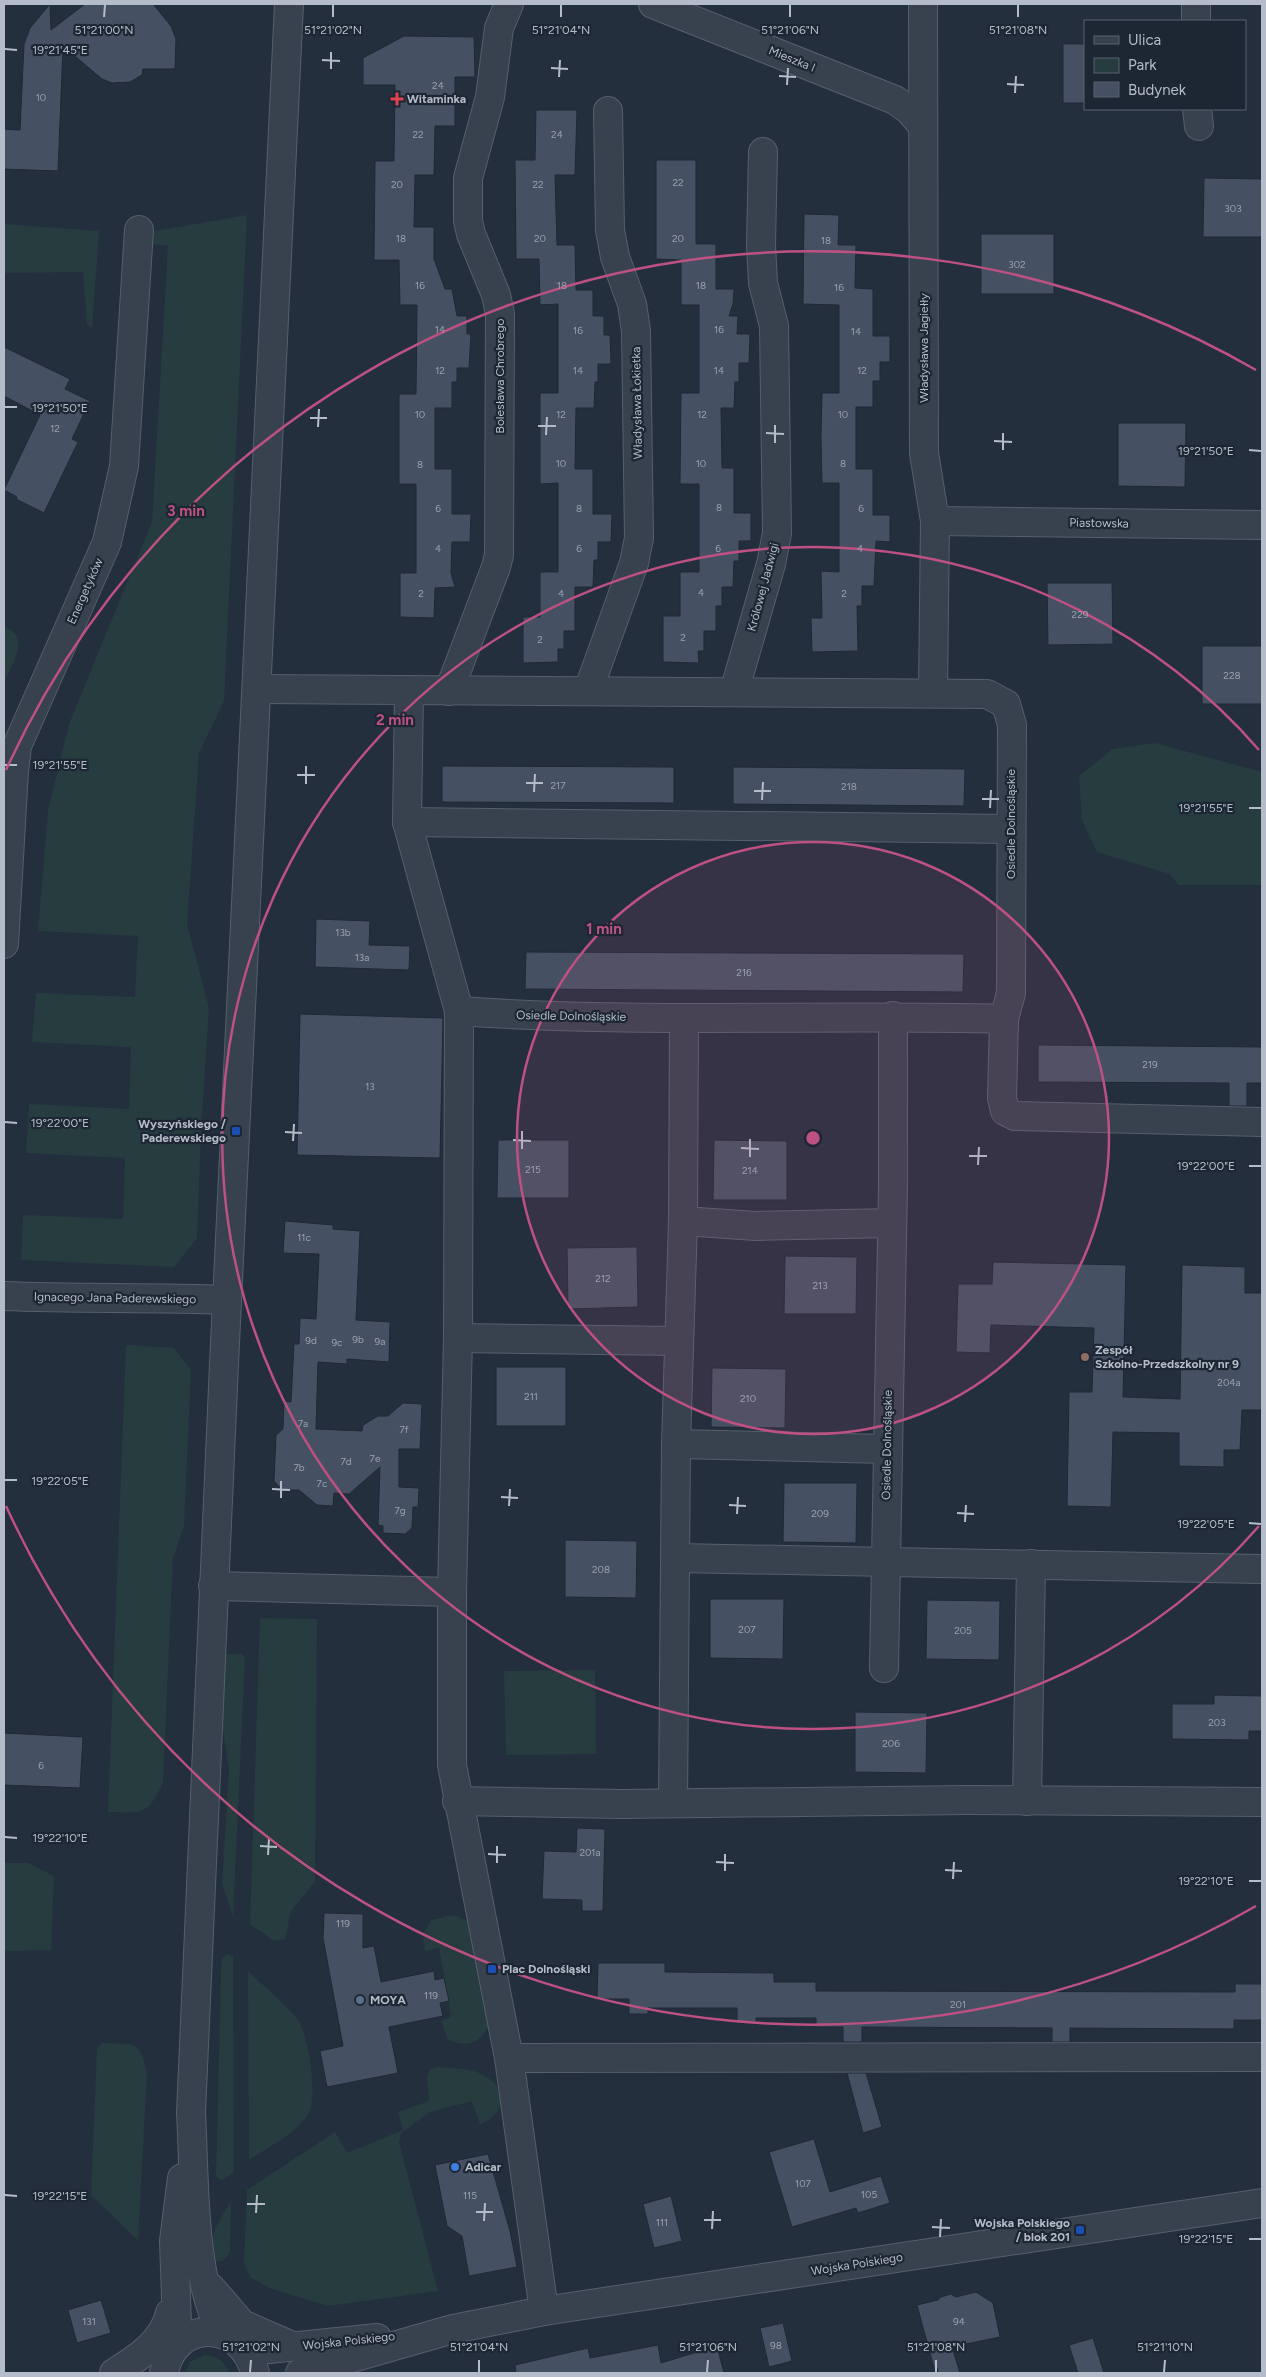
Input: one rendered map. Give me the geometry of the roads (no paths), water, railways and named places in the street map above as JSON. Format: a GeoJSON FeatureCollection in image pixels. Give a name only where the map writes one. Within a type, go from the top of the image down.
{"type":"FeatureCollection","features":[{"type":"Feature","properties":{"kind":"street"},"geometry":{"type":"LineString","coordinates":[[168,2361],[176,2325],[174,2241],[191,2113],[227,1300],[289,4]]}},
{"type":"Feature","properties":{"kind":"street","name":"Bolesława Chrobrego"},"geometry":{"type":"LineString","coordinates":[[450,690],[499,555],[500,314],[496,295],[471,234],[468,221],[468,178],[490,97],[498,28],[509,4]]}},
{"type":"Feature","properties":{"kind":"street","name":"Mieszka I"},"geometry":{"type":"LineString","coordinates":[[653,4],[895,100],[909,110],[923,126]]}},
{"type":"Feature","properties":{"kind":"street","name":"Władysława Jagiełły"},"geometry":{"type":"LineString","coordinates":[[923,4],[924,453],[935,521],[933,692]]}},
{"type":"Feature","properties":{"kind":"street"},"geometry":{"type":"LineString","coordinates":[[1196,4],[1196,20]]}},
{"type":"Feature","properties":{"kind":"street","name":"Władysława Łokietka"},"geometry":{"type":"LineString","coordinates":[[588,691],[634,562],[639,538],[636,331],[632,304],[615,257],[610,230],[608,111]]}},
{"type":"Feature","properties":{"kind":"street","name":"Królowej Jadwigi"},"geometry":{"type":"LineString","coordinates":[[734,692],[771,564],[777,533],[774,326],[763,283],[761,245],[763,152]]}},
{"type":"Feature","properties":{"kind":"street","name":"Energetyków"},"geometry":{"type":"LineString","coordinates":[[4,944],[17,746],[107,542],[124,466],[139,230]]}},
{"type":"Feature","properties":{"kind":"street","name":"Piastowska"},"geometry":{"type":"LineString","coordinates":[[935,521],[1262,525]]}},
{"type":"Feature","properties":{"kind":"street","name":"Osiedle Dolnośląskie"},"geometry":{"type":"LineString","coordinates":[[257,690],[409,692],[450,690],[933,692],[987,694],[1006,704],[1012,724],[1010,993],[1004,1019],[1002,1098],[1005,1111],[1015,1116],[1262,1122]]}},
{"type":"Feature","properties":{"kind":"street"},"geometry":{"type":"LineString","coordinates":[[409,692],[408,822],[459,1011],[458,1338],[452,1592],[452,1765],[457,1801],[509,2058],[544,2311]]}},
{"type":"Feature","properties":{"kind":"street"},"geometry":{"type":"LineString","coordinates":[[408,822],[1010,829]]}},
{"type":"Feature","properties":{"kind":"street","name":"Osiedle Dolnośląskie"},"geometry":{"type":"LineString","coordinates":[[459,1011],[505,1014],[684,1018],[892,1016],[1004,1019]]}},
{"type":"Feature","properties":{"kind":"street","name":"Osiedle Dolnośląskie"},"geometry":{"type":"LineString","coordinates":[[884,1668],[886,1449],[892,1223],[892,1016]]}},
{"type":"Feature","properties":{"kind":"street"},"geometry":{"type":"LineString","coordinates":[[673,1803],[676,1444],[683,1221],[684,1018]]}},
{"type":"Feature","properties":{"kind":"street"},"geometry":{"type":"LineString","coordinates":[[683,1221],[756,1226],[892,1223]]}},
{"type":"Feature","properties":{"kind":"street","name":"Ignacego Jana Paderewskiego"},"geometry":{"type":"LineString","coordinates":[[4,1296],[94,1300],[174,1298],[227,1300]]}},
{"type":"Feature","properties":{"kind":"street"},"geometry":{"type":"LineString","coordinates":[[458,1338],[678,1341]]}},
{"type":"Feature","properties":{"kind":"street"},"geometry":{"type":"LineString","coordinates":[[676,1444],[886,1449]]}},
{"type":"Feature","properties":{"kind":"street"},"geometry":{"type":"LineString","coordinates":[[676,1558],[1262,1568]]}},
{"type":"Feature","properties":{"kind":"street"},"geometry":{"type":"LineString","coordinates":[[1027,1801],[1031,1564]]}},
{"type":"Feature","properties":{"kind":"street"},"geometry":{"type":"LineString","coordinates":[[214,1586],[452,1592]]}},
{"type":"Feature","properties":{"kind":"street"},"geometry":{"type":"LineString","coordinates":[[457,1801],[673,1803],[1262,1802]]}},
{"type":"Feature","properties":{"kind":"street"},"geometry":{"type":"LineString","coordinates":[[509,2058],[1262,2057]]}},
{"type":"Feature","properties":{"kind":"street"},"geometry":{"type":"LineString","coordinates":[[191,2113],[197,2224],[206,2283],[216,2321],[222,2334]]}},
{"type":"Feature","properties":{"kind":"street","name":"Wojska Polskiego"},"geometry":{"type":"LineString","coordinates":[[305,2372],[453,2329],[544,2311],[1262,2203]]}},
{"type":"Feature","properties":{"kind":"street"},"geometry":{"type":"LineString","coordinates":[[206,2283],[242,2324],[293,2346]]}},
{"type":"Feature","properties":{"kind":"street"},"geometry":{"type":"LineString","coordinates":[[114,2373],[155,2343],[167,2324],[175,2287]]}},
{"type":"Feature","properties":{"kind":"street","name":"Wojska Polskiego"},"geometry":{"type":"LineString","coordinates":[[250,2361],[293,2346],[453,2329]]}},
{"type":"Feature","properties":{"kind":"street"},"geometry":{"type":"LineString","coordinates":[[118,2373],[168,2361],[183,2339],[209,2332],[222,2334],[238,2342],[250,2361]]}},
{"type":"Feature","properties":{"kind":"place","name":"Witaminka"},"geometry":{"type":"Point","coordinates":[397,99]}},
{"type":"Feature","properties":{"kind":"place","name":"Wyszyńskiego / Paderewskiego"},"geometry":{"type":"Point","coordinates":[236,1131]}},
{"type":"Feature","properties":{"kind":"place","name":"Zespół Szkolno-Przedszkolny nr 9"},"geometry":{"type":"Point","coordinates":[1085,1357]}},
{"type":"Feature","properties":{"kind":"place","name":"Plac Dolnośląski"},"geometry":{"type":"Point","coordinates":[492,1969]}},
{"type":"Feature","properties":{"kind":"place","name":"MOYA"},"geometry":{"type":"Point","coordinates":[360,2000]}},
{"type":"Feature","properties":{"kind":"place","name":"Adicar"},"geometry":{"type":"Point","coordinates":[455,2167]}},
{"type":"Feature","properties":{"kind":"place","name":"Wojska Polskiego / blok 201"},"geometry":{"type":"Point","coordinates":[1080,2230]}}]}
